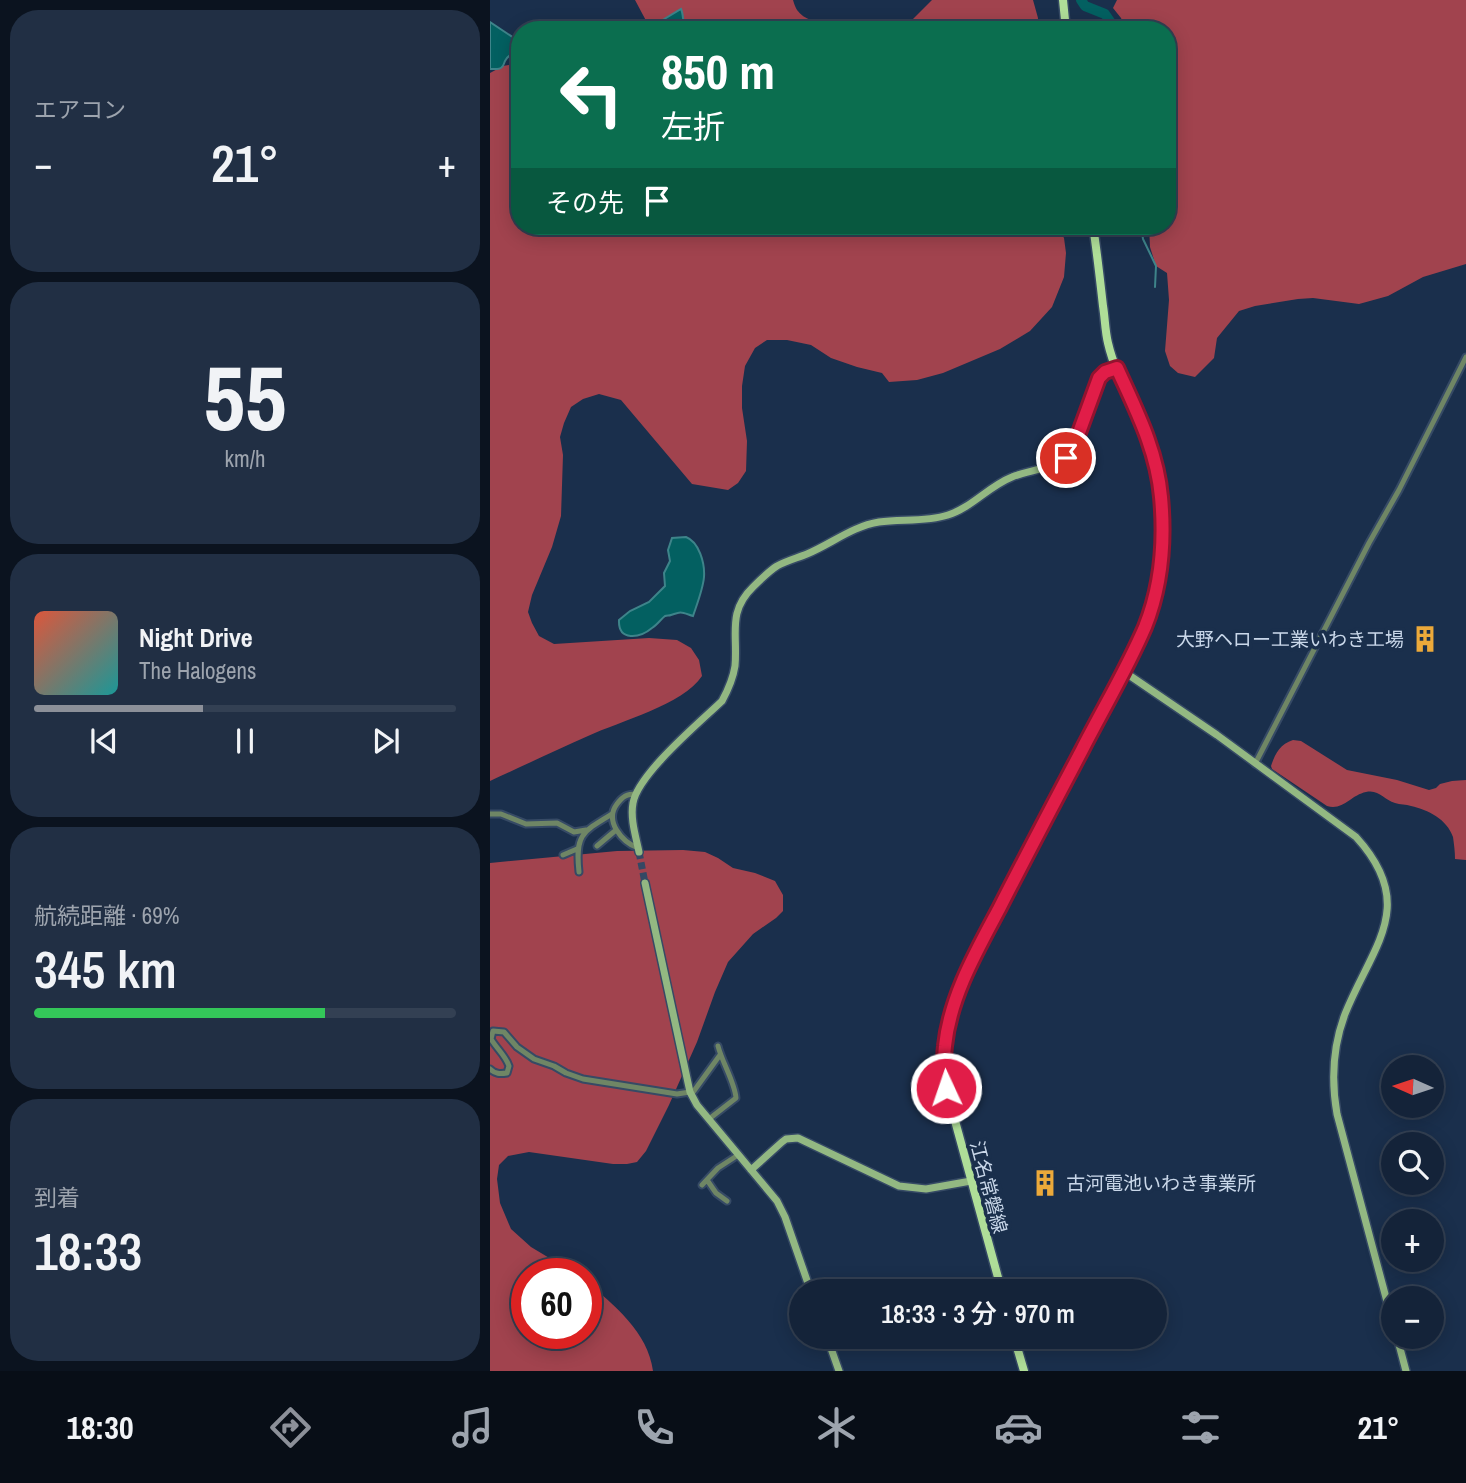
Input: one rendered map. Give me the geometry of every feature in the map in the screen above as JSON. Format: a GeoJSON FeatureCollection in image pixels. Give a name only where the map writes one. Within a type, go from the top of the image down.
{"type":"FeatureCollection","features":[{"type":"Feature","properties":{"kind":"main road"},"geometry":{"type":"LineString","coordinates":[[1063,0],[1065,21]]}},
{"type":"Feature","properties":{"kind":"main road","name":"江名常磐線"},"geometry":{"type":"LineString","coordinates":[[998,1279],[946,1088],[944,1048],[952,1009],[957,993],[993,920],[1145,626],[1155,595],[1161,555],[1161,496],[1153,451],[1108,343],[1094,235]]}},
{"type":"Feature","properties":{"kind":"main road"},"geometry":{"type":"LineString","coordinates":[[1018,1349],[1024,1371]]}},
{"type":"Feature","properties":{"kind":"street"},"geometry":{"type":"LineString","coordinates":[[1255,764],[1466,357]]}},
{"type":"Feature","properties":{"kind":"street"},"geometry":{"type":"LineString","coordinates":[[638,850],[633,814],[636,794],[660,762],[722,701],[731,684],[735,667],[734,626],[738,607],[752,587],[776,567],[863,526],[877,522],[930,519],[951,514],[1011,477],[1047,467],[1066,458],[1073,449],[1099,378],[1105,372],[1117,368]]}},
{"type":"Feature","properties":{"kind":"street"},"geometry":{"type":"LineString","coordinates":[[1123,671],[1356,838],[1375,859],[1384,883],[1388,909],[1384,929],[1369,966],[1345,1014],[1336,1048],[1333,1095],[1383,1286]]}},
{"type":"Feature","properties":{"kind":"street"},"geometry":{"type":"LineString","coordinates":[[636,794],[625,795],[612,814],[616,830],[638,850]]}},
{"type":"Feature","properties":{"kind":"street"},"geometry":{"type":"LineString","coordinates":[[490,814],[501,814],[526,824],[557,823],[574,832],[586,830],[612,814]]}},
{"type":"Feature","properties":{"kind":"street"},"geometry":{"type":"LineString","coordinates":[[579,872],[577,849],[586,830]]}},
{"type":"Feature","properties":{"kind":"street"},"geometry":{"type":"LineString","coordinates":[[597,846],[616,830]]}},
{"type":"Feature","properties":{"kind":"street"},"geometry":{"type":"LineString","coordinates":[[563,855],[577,849]]}},
{"type":"Feature","properties":{"kind":"street"},"geometry":{"type":"LineString","coordinates":[[645,883],[690,1093],[697,1105],[769,1190],[785,1217],[806,1279]]}},
{"type":"Feature","properties":{"kind":"street"},"geometry":{"type":"LineString","coordinates":[[490,1069],[497,1073],[507,1073],[509,1070],[506,1057],[491,1039],[493,1031],[504,1032],[517,1047],[534,1059],[583,1080],[677,1094],[690,1093],[720,1055]]}},
{"type":"Feature","properties":{"kind":"street"},"geometry":{"type":"LineString","coordinates":[[709,1119],[736,1098],[718,1046]]}},
{"type":"Feature","properties":{"kind":"street"},"geometry":{"type":"LineString","coordinates":[[751,1170],[786,1139],[797,1139],[899,1186],[926,1189],[971,1181]]}},
{"type":"Feature","properties":{"kind":"street"},"geometry":{"type":"LineString","coordinates":[[727,1201],[705,1183],[718,1168],[738,1155]]}},
{"type":"Feature","properties":{"kind":"street"},"geometry":{"type":"LineString","coordinates":[[831,1349],[839,1371]]}},
{"type":"Feature","properties":{"kind":"street"},"geometry":{"type":"LineString","coordinates":[[1400,1349],[1406,1371]]}},
{"type":"Feature","properties":{"kind":"shaded area"},"geometry":{"type":"Polygon","coordinates":[[[635,0],[793,0],[797,10],[812,21],[646,21],[635,0]]]}},
{"type":"Feature","properties":{"kind":"shaded area"},"geometry":{"type":"Polygon","coordinates":[[[932,0],[1033,0],[1038,18],[1038,21],[911,21],[932,0]]]}},
{"type":"Feature","properties":{"kind":"shaded area"},"geometry":{"type":"Polygon","coordinates":[[[1117,0],[1466,0],[1466,264],[1423,277],[1388,296],[1359,304],[1313,298],[1255,306],[1239,311],[1217,338],[1214,358],[1195,377],[1178,373],[1170,366],[1165,351],[1169,300],[1167,273],[1156,266],[1149,235],[1176,235],[1176,21],[1122,21],[1113,8],[1117,0]]]}},
{"type":"Feature","properties":{"kind":"shaded area"},"geometry":{"type":"Polygon","coordinates":[[[681,9],[683,21],[661,21],[681,9]]]}},
{"type":"Feature","properties":{"kind":"shaded area"},"geometry":{"type":"Polygon","coordinates":[[[490,22],[511,36],[511,55],[501,68],[490,69],[490,22]]]}},
{"type":"Feature","properties":{"kind":"shaded area"},"geometry":{"type":"Polygon","coordinates":[[[511,65],[511,235],[1062,235],[1066,253],[1064,277],[1052,307],[1030,331],[1000,349],[943,373],[917,380],[889,382],[882,373],[831,358],[811,345],[787,340],[767,340],[755,348],[745,366],[742,386],[747,441],[746,471],[738,483],[728,490],[692,484],[621,400],[599,394],[583,399],[571,407],[560,437],[563,455],[561,516],[552,547],[532,595],[528,612],[532,623],[539,636],[554,644],[649,638],[677,640],[691,648],[699,660],[702,676],[681,696],[666,704],[490,781],[490,73],[511,65]]]}},
{"type":"Feature","properties":{"kind":"shaded area"},"geometry":{"type":"Polygon","coordinates":[[[686,537],[698,548],[704,571],[693,616],[682,612],[666,616],[642,634],[626,635],[622,632],[619,620],[649,602],[665,586],[664,573],[670,561],[668,550],[672,538],[686,537]]]}},
{"type":"Feature","properties":{"kind":"shaded area"},"geometry":{"type":"Polygon","coordinates":[[[1293,740],[1301,741],[1347,770],[1397,780],[1429,790],[1440,784],[1466,780],[1466,860],[1455,859],[1450,831],[1442,820],[1424,810],[1395,803],[1371,791],[1342,805],[1327,806],[1272,769],[1274,757],[1279,750],[1293,740]]]}},
{"type":"Feature","properties":{"kind":"shaded area"},"geometry":{"type":"Polygon","coordinates":[[[617,851],[705,852],[733,868],[775,881],[783,895],[783,911],[753,934],[728,962],[669,1105],[646,1151],[637,1162],[613,1164],[529,1152],[508,1156],[499,1165],[497,1179],[500,1203],[511,1229],[531,1247],[549,1258],[511,1258],[511,1349],[602,1349],[602,1296],[637,1332],[650,1357],[653,1371],[490,1371],[490,863],[617,851]]]}},
{"type":"Feature","properties":{"kind":"waterway"},"geometry":{"type":"LineString","coordinates":[[1081,0],[1085,6],[1105,14],[1110,21]]}},
{"type":"Feature","properties":{"kind":"waterway"},"geometry":{"type":"LineString","coordinates":[[1142,235],[1156,266],[1155,287]]}},
{"type":"Feature","properties":{"kind":"tunnel"},"geometry":{"type":"LineString","coordinates":[[639,852],[645,883]]}},
{"type":"Feature","properties":{"kind":"place","name":"大野ヘロー工業いわき工場"},"geometry":{"type":"Point","coordinates":[1425,639]}},
{"type":"Feature","properties":{"kind":"place","name":"古河電池いわき事業所"},"geometry":{"type":"Point","coordinates":[1045,1183]}},
{"type":"Feature","properties":{"kind":"route"},"geometry":{"type":"LineString","coordinates":[[946,1088],[944,1048],[957,993],[1123,671],[1145,626],[1155,595],[1161,555],[1162,521],[1158,478],[1153,451],[1117,368],[1105,372],[1099,378],[1073,449],[1066,458]]}}]}
